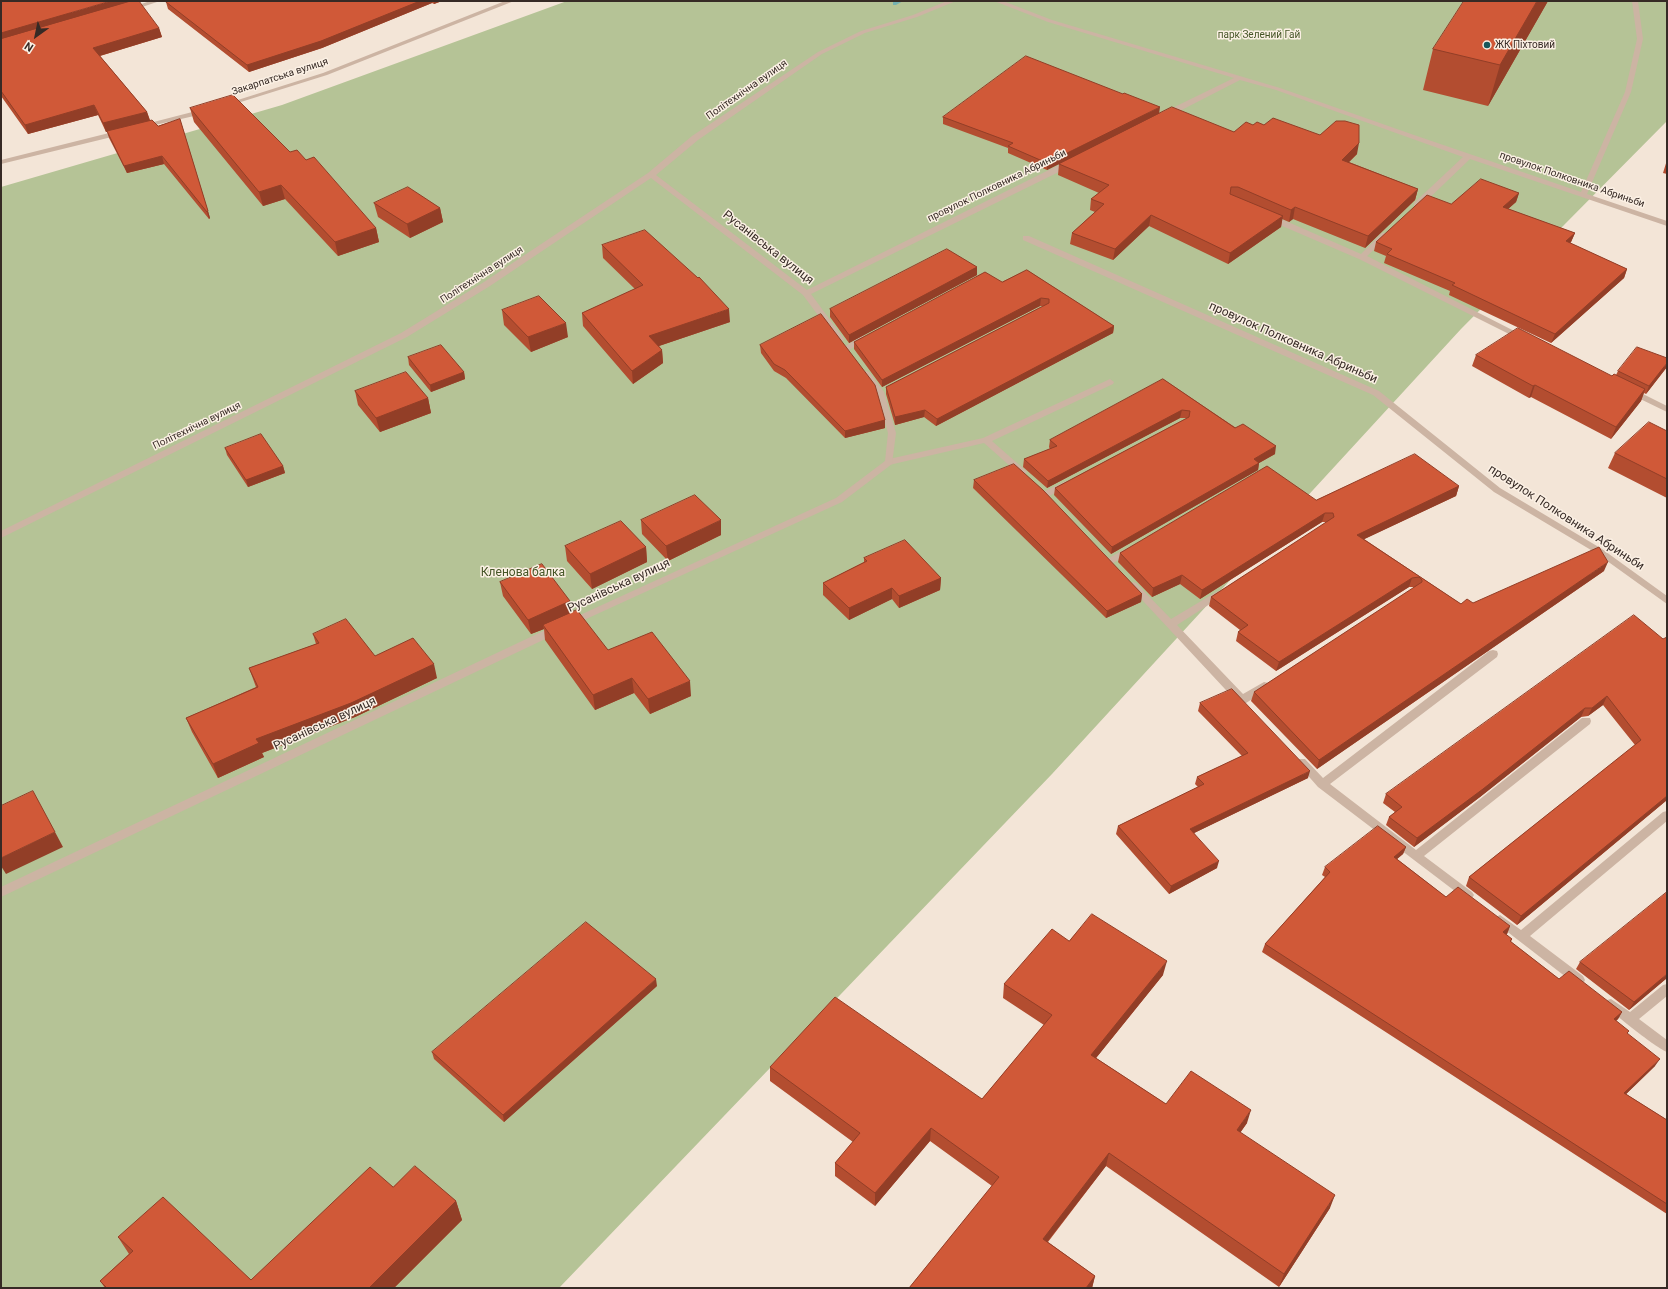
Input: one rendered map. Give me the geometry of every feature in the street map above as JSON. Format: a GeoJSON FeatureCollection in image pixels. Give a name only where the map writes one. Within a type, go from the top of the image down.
{"type":"FeatureCollection","features":[{"type":"Feature","properties":{"kind":"street"},"geometry":{"type":"LineString","coordinates":[[120,12],[157,1]]}},
{"type":"Feature","properties":{"kind":"street","name":"Закарпатська вулиця"},"geometry":{"type":"LineString","coordinates":[[220,107],[325,74],[512,1]]}},
{"type":"Feature","properties":{"kind":"street","name":"Політехнічна вулиця"},"geometry":{"type":"LineString","coordinates":[[1,535],[404,335],[487,284],[651,175],[695,138],[820,53],[863,32],[915,16],[953,1]]}},
{"type":"Feature","properties":{"kind":"street","name":"провулок Полковника Абриньби"},"geometry":{"type":"LineString","coordinates":[[997,1],[1050,21],[1241,76],[1667,224]]}},
{"type":"Feature","properties":{"kind":"street"},"geometry":{"type":"LineString","coordinates":[[1583,195],[1628,92],[1640,40],[1635,1]]}},
{"type":"Feature","properties":{"kind":"street"},"geometry":{"type":"LineString","coordinates":[[1158,119],[1241,76]]}},
{"type":"Feature","properties":{"kind":"street"},"geometry":{"type":"LineString","coordinates":[[136,128],[212,109]]}},
{"type":"Feature","properties":{"kind":"street"},"geometry":{"type":"LineString","coordinates":[[1,162],[128,130]]}},
{"type":"Feature","properties":{"kind":"street"},"geometry":{"type":"LineString","coordinates":[[1413,209],[1469,156]]}},
{"type":"Feature","properties":{"kind":"street","name":"провулок Полковника Абриньби"},"geometry":{"type":"LineString","coordinates":[[806,293],[1074,161]]}},
{"type":"Feature","properties":{"kind":"street","name":"Русанівська вулиця"},"geometry":{"type":"LineString","coordinates":[[651,175],[806,293],[848,351],[874,334]]}},
{"type":"Feature","properties":{"kind":"street"},"geometry":{"type":"LineString","coordinates":[[1261,214],[1362,257],[1533,343]]}},
{"type":"Feature","properties":{"kind":"street"},"geometry":{"type":"LineString","coordinates":[[1362,257],[1390,230]]}},
{"type":"Feature","properties":{"kind":"street","name":"провулок Полковника Абриньби"},"geometry":{"type":"LineString","coordinates":[[1026,238],[1376,393],[1497,490],[1599,551],[1667,601]]}},
{"type":"Feature","properties":{"kind":"street"},"geometry":{"type":"LineString","coordinates":[[860,367],[883,390],[892,433],[889,462],[986,440],[1110,382]]}},
{"type":"Feature","properties":{"kind":"street"},"geometry":{"type":"LineString","coordinates":[[1625,388],[1667,409]]}},
{"type":"Feature","properties":{"kind":"street"},"geometry":{"type":"LineString","coordinates":[[986,440],[1049,497],[1074,479]]}},
{"type":"Feature","properties":{"kind":"street","name":"Русанівська вулиця"},"geometry":{"type":"LineString","coordinates":[[1,892],[482,663],[839,500],[889,462]]}},
{"type":"Feature","properties":{"kind":"street"},"geometry":{"type":"LineString","coordinates":[[1110,561],[1137,545]]}},
{"type":"Feature","properties":{"kind":"street"},"geometry":{"type":"LineString","coordinates":[[1127,579],[1245,703],[1275,679]]}},
{"type":"Feature","properties":{"kind":"street"},"geometry":{"type":"LineString","coordinates":[[1170,625],[1229,588]]}},
{"type":"Feature","properties":{"kind":"street"},"geometry":{"type":"LineString","coordinates":[[1322,784],[1493,654]]}},
{"type":"Feature","properties":{"kind":"street"},"geometry":{"type":"LineString","coordinates":[[1416,856],[1586,721]]}},
{"type":"Feature","properties":{"kind":"street"},"geometry":{"type":"LineString","coordinates":[[1295,756],[1322,784],[1478,903]]}},
{"type":"Feature","properties":{"kind":"street"},"geometry":{"type":"LineString","coordinates":[[1522,936],[1667,815]]}},
{"type":"Feature","properties":{"kind":"street"},"geometry":{"type":"LineString","coordinates":[[1491,913],[1586,985]]}},
{"type":"Feature","properties":{"kind":"street"},"geometry":{"type":"LineString","coordinates":[[1630,1019],[1667,989]]}},
{"type":"Feature","properties":{"kind":"street"},"geometry":{"type":"LineString","coordinates":[[1605,999],[1667,1047]]}},
{"type":"Feature","properties":{"kind":"green space","name":"Кленова балка"},"geometry":{"type":"Polygon","coordinates":[[[567,1],[1667,1],[1667,121],[1461,329],[1052,774],[559,1288],[1,1288],[1,187],[282,105],[567,1]]]}},
{"type":"Feature","properties":{"kind":"building"},"geometry":{"type":"Polygon","coordinates":[[[1,1],[111,1],[1,33],[1,1]]]}},
{"type":"Feature","properties":{"kind":"building"},"geometry":{"type":"Polygon","coordinates":[[[131,1],[139,1],[159,28],[93,48],[147,112],[103,123],[94,105],[25,125],[1,91],[1,39],[131,1]]]}},
{"type":"Feature","properties":{"kind":"building"},"geometry":{"type":"Polygon","coordinates":[[[420,1],[321,41],[247,65],[166,2],[420,1]]]}},
{"type":"Feature","properties":{"kind":"building"},"geometry":{"type":"Polygon","coordinates":[[[1464,1],[1537,1],[1500,65],[1433,49],[1464,1]]]}},
{"type":"Feature","properties":{"kind":"building"},"geometry":{"type":"Polygon","coordinates":[[[1026,56],[1160,107],[1047,163],[1008,146],[1013,143],[943,117],[1026,56]]]}},
{"type":"Feature","properties":{"kind":"building"},"geometry":{"type":"Polygon","coordinates":[[[233,95],[290,152],[297,150],[306,160],[314,157],[376,228],[335,242],[281,185],[259,192],[190,108],[233,95]]]}},
{"type":"Feature","properties":{"kind":"building"},"geometry":{"type":"Polygon","coordinates":[[[1172,107],[1234,132],[1246,122],[1253,125],[1257,122],[1264,125],[1273,118],[1320,135],[1336,121],[1345,121],[1359,125],[1359,143],[1342,160],[1418,189],[1368,236],[1295,207],[1291,210],[1238,187],[1231,187],[1230,194],[1283,216],[1230,253],[1151,215],[1115,249],[1072,233],[1104,204],[1091,199],[1109,185],[1059,164],[1172,107]]]}},
{"type":"Feature","properties":{"kind":"building"},"geometry":{"type":"Polygon","coordinates":[[[180,119],[208,211],[207,212],[162,156],[124,166],[107,131],[152,120],[158,126],[180,119]]]}},
{"type":"Feature","properties":{"kind":"building"},"geometry":{"type":"Polygon","coordinates":[[[1481,179],[1519,193],[1503,207],[1575,233],[1566,241],[1627,269],[1555,334],[1452,285],[1455,283],[1387,254],[1392,249],[1376,242],[1427,195],[1451,204],[1481,179]]]}},
{"type":"Feature","properties":{"kind":"building"},"geometry":{"type":"Polygon","coordinates":[[[408,187],[440,208],[407,224],[374,203],[408,187]]]}},
{"type":"Feature","properties":{"kind":"building"},"geometry":{"type":"Polygon","coordinates":[[[645,230],[698,278],[699,277],[729,309],[649,336],[662,350],[632,371],[582,313],[643,285],[602,245],[645,230]]]}},
{"type":"Feature","properties":{"kind":"building"},"geometry":{"type":"Polygon","coordinates":[[[947,249],[977,267],[849,335],[830,309],[947,249]]]}},
{"type":"Feature","properties":{"kind":"building"},"geometry":{"type":"Polygon","coordinates":[[[1027,270],[1114,326],[937,419],[925,410],[895,417],[886,387],[1049,303],[1049,299],[1041,298],[882,380],[854,342],[985,272],[1002,282],[1027,270]]]}},
{"type":"Feature","properties":{"kind":"building"},"geometry":{"type":"Polygon","coordinates":[[[539,296],[566,323],[528,337],[502,310],[539,296]]]}},
{"type":"Feature","properties":{"kind":"building"},"geometry":{"type":"Polygon","coordinates":[[[821,314],[875,385],[885,420],[845,431],[785,370],[774,364],[760,345],[821,314]]]}},
{"type":"Feature","properties":{"kind":"building"},"geometry":{"type":"Polygon","coordinates":[[[1518,328],[1612,376],[1614,374],[1645,389],[1616,427],[1535,385],[1533,386],[1476,355],[1518,328]]]}},
{"type":"Feature","properties":{"kind":"building"},"geometry":{"type":"Polygon","coordinates":[[[441,345],[464,372],[430,385],[408,357],[441,345]]]}},
{"type":"Feature","properties":{"kind":"building"},"geometry":{"type":"Polygon","coordinates":[[[1637,347],[1667,358],[1667,363],[1649,386],[1618,371],[1637,347]]]}},
{"type":"Feature","properties":{"kind":"building"},"geometry":{"type":"Polygon","coordinates":[[[406,372],[428,398],[376,418],[355,391],[406,372]]]}},
{"type":"Feature","properties":{"kind":"building"},"geometry":{"type":"Polygon","coordinates":[[[1163,379],[1235,428],[1243,424],[1276,446],[1254,459],[1259,463],[1112,547],[1055,488],[1189,417],[1190,411],[1182,410],[1048,481],[1024,459],[1057,446],[1050,440],[1163,379]]]}},
{"type":"Feature","properties":{"kind":"building"},"geometry":{"type":"Polygon","coordinates":[[[1649,422],[1667,431],[1667,479],[1615,453],[1649,422]]]}},
{"type":"Feature","properties":{"kind":"building"},"geometry":{"type":"Polygon","coordinates":[[[261,434],[283,466],[246,480],[225,448],[261,434]]]}},
{"type":"Feature","properties":{"kind":"building"},"geometry":{"type":"Polygon","coordinates":[[[1415,454],[1459,486],[1357,535],[1461,604],[1467,599],[1473,603],[1599,547],[1608,562],[1319,760],[1254,692],[1422,582],[1422,580],[1419,577],[1412,578],[1279,662],[1238,632],[1248,625],[1211,597],[1334,517],[1333,513],[1325,513],[1202,590],[1182,575],[1153,588],[1120,553],[1267,466],[1316,500],[1415,454]]]}},
{"type":"Feature","properties":{"kind":"building"},"geometry":{"type":"Polygon","coordinates":[[[1014,464],[1043,490],[1142,594],[1107,611],[974,480],[1014,464]]]}},
{"type":"Feature","properties":{"kind":"building"},"geometry":{"type":"Polygon","coordinates":[[[695,495],[721,520],[666,546],[641,520],[695,495]]]}},
{"type":"Feature","properties":{"kind":"building"},"geometry":{"type":"Polygon","coordinates":[[[621,521],[646,547],[590,574],[565,546],[621,521]]]}},
{"type":"Feature","properties":{"kind":"building"},"geometry":{"type":"Polygon","coordinates":[[[905,540],[941,578],[899,596],[892,588],[849,608],[823,583],[867,561],[864,558],[905,540]]]}},
{"type":"Feature","properties":{"kind":"building"},"geometry":{"type":"Polygon","coordinates":[[[542,564],[570,601],[528,620],[500,582],[542,564]]]}},
{"type":"Feature","properties":{"kind":"building"},"geometry":{"type":"Polygon","coordinates":[[[577,610],[608,650],[652,632],[690,681],[648,699],[632,678],[593,695],[543,625],[577,610]]]}},
{"type":"Feature","properties":{"kind":"building"},"geometry":{"type":"Polygon","coordinates":[[[1634,615],[1663,639],[1667,637],[1667,796],[1521,916],[1469,877],[1641,740],[1607,696],[1592,708],[1585,708],[1483,789],[1417,838],[1389,817],[1402,807],[1386,794],[1634,615]]]}},
{"type":"Feature","properties":{"kind":"building"},"geometry":{"type":"Polygon","coordinates":[[[346,619],[375,656],[413,638],[434,664],[351,703],[256,739],[259,743],[213,764],[186,718],[258,687],[249,668],[319,643],[313,634],[346,619]]]}},
{"type":"Feature","properties":{"kind":"building"},"geometry":{"type":"Polygon","coordinates":[[[1232,689],[1310,771],[1190,829],[1219,861],[1171,886],[1118,826],[1204,784],[1197,777],[1248,753],[1200,703],[1232,689]]]}},
{"type":"Feature","properties":{"kind":"building"},"geometry":{"type":"Polygon","coordinates":[[[33,791],[55,832],[1,858],[1,806],[33,791]]]}},
{"type":"Feature","properties":{"kind":"building"},"geometry":{"type":"Polygon","coordinates":[[[1378,826],[1406,847],[1394,857],[1446,897],[1458,887],[1510,926],[1503,932],[1512,939],[1510,941],[1559,979],[1569,971],[1622,1012],[1614,1019],[1629,1031],[1627,1033],[1660,1059],[1624,1093],[1667,1120],[1667,1204],[1265,944],[1330,872],[1325,867],[1378,826]]]}},
{"type":"Feature","properties":{"kind":"building"},"geometry":{"type":"Polygon","coordinates":[[[1667,892],[1667,974],[1634,1002],[1580,962],[1667,892]]]}},
{"type":"Feature","properties":{"kind":"building"},"geometry":{"type":"Polygon","coordinates":[[[1092,914],[1167,961],[1091,1055],[1166,1104],[1191,1071],[1251,1110],[1237,1130],[1335,1195],[1284,1274],[1109,1153],[1043,1239],[1095,1276],[1086,1288],[909,1288],[999,1177],[931,1128],[875,1193],[835,1163],[860,1133],[770,1067],[835,997],[982,1099],[1052,1015],[1004,984],[1052,929],[1069,941],[1092,914]]]}},
{"type":"Feature","properties":{"kind":"building"},"geometry":{"type":"Polygon","coordinates":[[[586,922],[656,979],[503,1115],[432,1052],[586,922]]]}},
{"type":"Feature","properties":{"kind":"building"},"geometry":{"type":"Polygon","coordinates":[[[415,1166],[456,1201],[369,1288],[107,1288],[100,1281],[133,1251],[118,1237],[163,1197],[251,1280],[370,1167],[393,1187],[415,1166]]]}},
{"type":"Feature","properties":{"kind":"place","name":"ЖК Піхтовий"},"geometry":{"type":"Point","coordinates":[1487,45]}},
{"type":"Feature","properties":{"kind":"park label","name":"парк Зелений Гай"},"geometry":{"type":"Point","coordinates":[1259,35]}}]}
